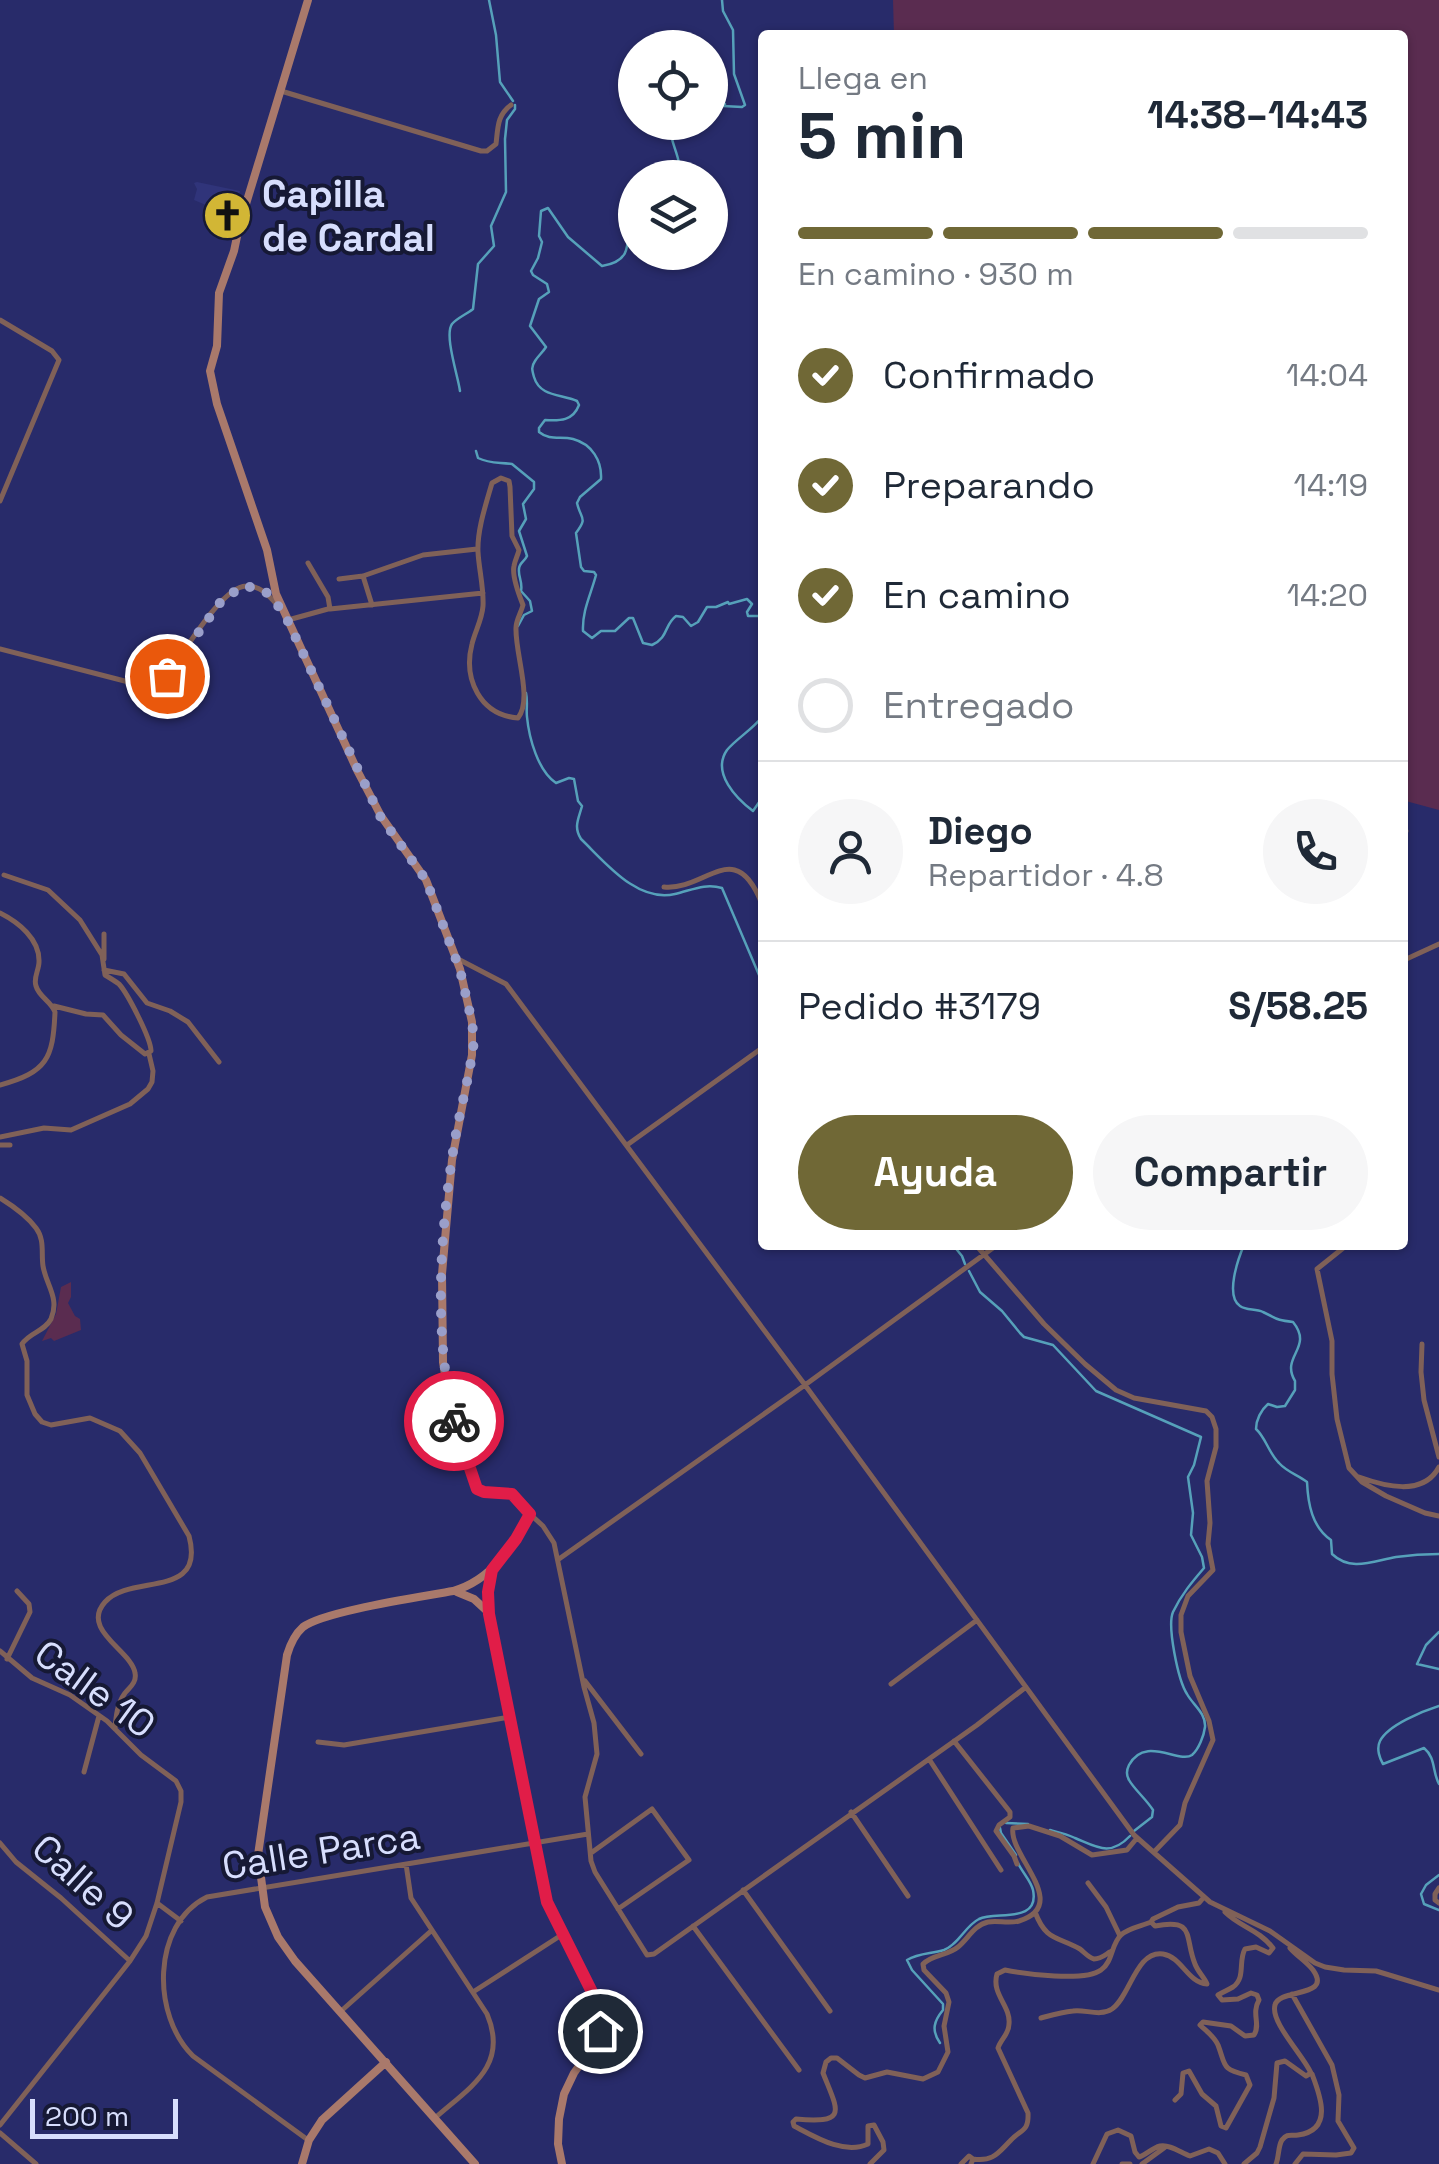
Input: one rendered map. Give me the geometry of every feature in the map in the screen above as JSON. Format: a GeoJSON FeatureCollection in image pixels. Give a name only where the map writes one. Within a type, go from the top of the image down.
{"type":"FeatureCollection","features":[{"type":"Feature","properties":{"kind":"street"},"geometry":{"type":"LineString","coordinates":[[308,0],[234,251],[220,286],[217,346],[210,370],[216,404],[267,550],[272,584],[380,816],[426,880],[466,993],[474,1041],[449,1182],[442,1274],[443,1362],[456,1429],[475,1486],[484,1492],[512,1494],[552,1537],[559,1559],[594,1723],[597,1754],[586,1789],[595,1872],[650,1955],[1026,1687]]}},
{"type":"Feature","properties":{"kind":"street"},"geometry":{"type":"LineString","coordinates":[[280,91],[481,151],[496,144],[499,119],[511,105]]}},
{"type":"Feature","properties":{"kind":"street"},"geometry":{"type":"LineString","coordinates":[[0,320],[52,351],[60,360],[0,501]]}},
{"type":"Feature","properties":{"kind":"street"},"geometry":{"type":"LineString","coordinates":[[505,478],[510,488],[512,536],[519,550],[512,571],[523,605],[515,625],[524,695],[524,709],[518,718],[488,708],[473,682],[470,658],[483,610],[478,548],[492,484],[505,478]]}},
{"type":"Feature","properties":{"kind":"street"},"geometry":{"type":"LineString","coordinates":[[339,579],[364,576],[414,557],[478,548]]}},
{"type":"Feature","properties":{"kind":"street"},"geometry":{"type":"LineString","coordinates":[[308,564],[328,598],[330,609]]}},
{"type":"Feature","properties":{"kind":"street"},"geometry":{"type":"LineString","coordinates":[[364,576],[372,605]]}},
{"type":"Feature","properties":{"kind":"street"},"geometry":{"type":"LineString","coordinates":[[0,649],[148,687],[167,676],[222,600],[234,590],[243,586],[266,592],[286,616]]}},
{"type":"Feature","properties":{"kind":"street"},"geometry":{"type":"LineString","coordinates":[[286,616],[483,593]]}},
{"type":"Feature","properties":{"kind":"street"},"geometry":{"type":"LineString","coordinates":[[664,887],[681,886],[725,868],[753,884],[758,895]]}},
{"type":"Feature","properties":{"kind":"street"},"geometry":{"type":"LineString","coordinates":[[4,875],[48,890],[84,924],[104,962]]}},
{"type":"Feature","properties":{"kind":"street"},"geometry":{"type":"LineString","coordinates":[[0,913],[23,927],[34,943],[39,959],[39,992],[54,1006],[106,1016],[121,1035],[149,1054]]}},
{"type":"Feature","properties":{"kind":"street"},"geometry":{"type":"LineString","coordinates":[[0,1137],[44,1128],[71,1130],[130,1104],[152,1082],[152,1047],[147,1031],[122,987],[107,977],[104,970],[104,934]]}},
{"type":"Feature","properties":{"kind":"street"},"geometry":{"type":"LineString","coordinates":[[1408,957],[1439,944]]}},
{"type":"Feature","properties":{"kind":"street"},"geometry":{"type":"LineString","coordinates":[[456,958],[506,984],[1137,1838],[1204,1897],[1284,1940],[1315,1964],[1376,1971],[1439,1990]]}},
{"type":"Feature","properties":{"kind":"street"},"geometry":{"type":"LineString","coordinates":[[104,970],[124,974],[147,1003],[188,1022],[219,1062]]}},
{"type":"Feature","properties":{"kind":"street"},"geometry":{"type":"LineString","coordinates":[[0,1085],[30,1076],[47,1058],[54,1006]]}},
{"type":"Feature","properties":{"kind":"street"},"geometry":{"type":"LineString","coordinates":[[626,1146],[758,1051]]}},
{"type":"Feature","properties":{"kind":"street"},"geometry":{"type":"LineString","coordinates":[[0,1145],[10,1145]]}},
{"type":"Feature","properties":{"kind":"street"},"geometry":{"type":"LineString","coordinates":[[0,1198],[38,1229],[43,1268],[54,1294],[48,1323],[24,1338],[22,1344],[28,1361],[26,1386],[30,1405],[42,1422],[51,1426],[90,1418],[120,1431],[140,1453],[192,1545],[189,1565],[180,1576],[112,1596],[101,1608],[100,1622],[105,1635],[136,1674],[134,1684],[118,1704],[115,1729]]}},
{"type":"Feature","properties":{"kind":"street"},"geometry":{"type":"LineString","coordinates":[[979,1250],[1044,1324],[1116,1390],[1134,1398],[1206,1412],[1216,1429],[1216,1448],[1207,1481],[1208,1544],[1213,1570],[1186,1600],[1181,1632],[1190,1676],[1213,1740],[1185,1802],[1180,1825],[1154,1852]]}},
{"type":"Feature","properties":{"kind":"street"},"geometry":{"type":"LineString","coordinates":[[559,1559],[991,1250]]}},
{"type":"Feature","properties":{"kind":"street"},"geometry":{"type":"LineString","coordinates":[[1340,1250],[1318,1266],[1318,1276],[1328,1311],[1337,1419],[1349,1468],[1362,1482],[1399,1502],[1439,1516]]}},
{"type":"Feature","properties":{"kind":"street"},"geometry":{"type":"LineString","coordinates":[[1422,1344],[1421,1385],[1439,1457]]}},
{"type":"Feature","properties":{"kind":"street"},"geometry":{"type":"LineString","coordinates":[[1356,1476],[1384,1486],[1402,1487],[1425,1481],[1439,1467]]}},
{"type":"Feature","properties":{"kind":"street"},"geometry":{"type":"LineString","coordinates":[[475,2164],[295,1961],[278,1936],[266,1907],[258,1855],[290,1646],[306,1625],[322,1618],[453,1591],[478,1581],[492,1570],[530,1514]]}},
{"type":"Feature","properties":{"kind":"street"},"geometry":{"type":"LineString","coordinates":[[492,1570],[489,1614],[547,1902],[598,2004],[600,2016],[597,2041],[574,2072],[564,2094],[558,2144],[562,2164]]}},
{"type":"Feature","properties":{"kind":"street"},"geometry":{"type":"LineString","coordinates":[[453,1591],[474,1599],[489,1614]]}},
{"type":"Feature","properties":{"kind":"street"},"geometry":{"type":"LineString","coordinates":[[7,1659],[30,1612],[29,1604],[17,1592]]}},
{"type":"Feature","properties":{"kind":"street"},"geometry":{"type":"LineString","coordinates":[[892,1684],[978,1620]]}},
{"type":"Feature","properties":{"kind":"street","name":"Calle 10"},"geometry":{"type":"LineString","coordinates":[[0,1652],[32,1678],[70,1695],[100,1716],[176,1781],[181,1791],[146,1936],[0,2129]]}},
{"type":"Feature","properties":{"kind":"street"},"geometry":{"type":"LineString","coordinates":[[584,1679],[641,1754]]}},
{"type":"Feature","properties":{"kind":"street"},"geometry":{"type":"LineString","coordinates":[[84,1772],[100,1716]]}},
{"type":"Feature","properties":{"kind":"street"},"geometry":{"type":"LineString","coordinates":[[318,1742],[344,1745],[510,1717]]}},
{"type":"Feature","properties":{"kind":"street"},"geometry":{"type":"LineString","coordinates":[[954,1741],[1010,1812],[996,1831],[1017,1864]]}},
{"type":"Feature","properties":{"kind":"street"},"geometry":{"type":"LineString","coordinates":[[929,1759],[1001,1870]]}},
{"type":"Feature","properties":{"kind":"street"},"geometry":{"type":"LineString","coordinates":[[590,1853],[652,1809],[689,1860],[618,1910]]}},
{"type":"Feature","properties":{"kind":"street"},"geometry":{"type":"LineString","coordinates":[[851,1812],[908,1896]]}},
{"type":"Feature","properties":{"kind":"street"},"geometry":{"type":"LineString","coordinates":[[870,2164],[884,2150],[872,2124],[868,2126],[868,2144],[856,2149],[817,2138],[793,2124],[796,2119],[824,2121],[833,2115],[833,2095],[823,2075],[831,2058],[838,2058],[865,2078],[887,2072],[918,2080],[934,2074],[943,2065],[948,2052],[944,2026],[949,2002],[923,1968],[924,1962],[954,1950],[977,1926],[1014,1922],[1035,1912],[1040,1886],[1026,1867],[1012,1835],[1013,1828],[1029,1826],[1097,1855],[1127,1850],[1137,1838]]}},
{"type":"Feature","properties":{"kind":"street","name":"Calle Parca"},"geometry":{"type":"LineString","coordinates":[[309,2140],[193,2056],[173,2031],[162,1976],[167,1948],[180,1921],[194,1905],[204,1898],[588,1834]]}},
{"type":"Feature","properties":{"kind":"street","name":"Calle 9"},"geometry":{"type":"LineString","coordinates":[[0,1843],[16,1862],[130,1961]]}},
{"type":"Feature","properties":{"kind":"street"},"geometry":{"type":"LineString","coordinates":[[406,1864],[412,1898],[494,2031],[491,2062],[483,2074],[435,2118]]}},
{"type":"Feature","properties":{"kind":"street"},"geometry":{"type":"LineString","coordinates":[[1088,1883],[1106,1907],[1120,1936]]}},
{"type":"Feature","properties":{"kind":"street"},"geometry":{"type":"LineString","coordinates":[[1439,1888],[1435,1900],[1439,1904]]}},
{"type":"Feature","properties":{"kind":"street"},"geometry":{"type":"LineString","coordinates":[[743,1890],[830,2011]]}},
{"type":"Feature","properties":{"kind":"street"},"geometry":{"type":"LineString","coordinates":[[961,2164],[967,2156],[972,2161],[996,2156],[1029,2121],[998,2046],[1010,2024],[994,1984],[996,1974],[1005,1970],[1035,1976],[1090,1974],[1105,1967],[1126,1931],[1178,1907],[1198,1904],[1204,1897]]}},
{"type":"Feature","properties":{"kind":"street"},"geometry":{"type":"LineString","coordinates":[[157,1903],[180,1921]]}},
{"type":"Feature","properties":{"kind":"street"},"geometry":{"type":"LineString","coordinates":[[1175,2100],[1181,2094],[1183,2073],[1189,2071],[1202,2094],[1216,2106],[1221,2126],[1227,2128],[1250,2085],[1246,2075],[1226,2068],[1215,2040],[1200,2024],[1227,2025],[1245,2036],[1254,2035],[1257,1995],[1222,2000],[1218,1995],[1238,1982],[1245,1949],[1256,1947],[1269,1954],[1273,1948],[1254,1930],[1229,1917],[1224,1909]]}},
{"type":"Feature","properties":{"kind":"street"},"geometry":{"type":"LineString","coordinates":[[1035,1912],[1056,1940],[1096,1959],[1112,1951]]}},
{"type":"Feature","properties":{"kind":"street"},"geometry":{"type":"LineString","coordinates":[[1042,2018],[1073,2010],[1108,2011],[1131,1985],[1144,1960],[1153,1954],[1171,1957],[1198,1983],[1207,1984],[1193,1961],[1186,1930],[1173,1923],[1155,1926],[1151,1922]]}},
{"type":"Feature","properties":{"kind":"street"},"geometry":{"type":"LineString","coordinates":[[694,1926],[799,2070]]}},
{"type":"Feature","properties":{"kind":"street"},"geometry":{"type":"LineString","coordinates":[[339,2012],[431,1930]]}},
{"type":"Feature","properties":{"kind":"street"},"geometry":{"type":"LineString","coordinates":[[473,1992],[563,1934]]}},
{"type":"Feature","properties":{"kind":"street"},"geometry":{"type":"LineString","coordinates":[[1276,2164],[1283,2139],[1308,2132],[1320,2119],[1321,2096],[1312,2071],[1278,2022],[1276,2001],[1310,1991],[1317,1979],[1316,1973],[1284,1940]]}},
{"type":"Feature","properties":{"kind":"street"},"geometry":{"type":"LineString","coordinates":[[1292,1994],[1332,2065],[1339,2095],[1338,2121],[1354,2148],[1345,2155],[1303,2154],[1296,2164]]}},
{"type":"Feature","properties":{"kind":"street"},"geometry":{"type":"LineString","coordinates":[[1244,2164],[1260,2147],[1274,2098],[1277,2063],[1285,2061],[1306,2076],[1312,2071]]}},
{"type":"Feature","properties":{"kind":"street"},"geometry":{"type":"LineString","coordinates":[[302,2164],[309,2140],[322,2120],[386,2062]]}},
{"type":"Feature","properties":{"kind":"street"},"geometry":{"type":"LineString","coordinates":[[0,2129],[36,2164]]}},
{"type":"Feature","properties":{"kind":"street"},"geometry":{"type":"LineString","coordinates":[[1093,2164],[1107,2134],[1115,2130],[1131,2136],[1138,2156],[1166,2146],[1190,2156],[1212,2150],[1226,2164]]}},
{"type":"Feature","properties":{"kind":"street"},"geometry":{"type":"LineString","coordinates":[[1142,2164],[1166,2146]]}},
{"type":"Feature","properties":{"kind":"shaded area"},"geometry":{"type":"Polygon","coordinates":[[[893,0],[1439,0],[1439,810],[1408,802],[1408,30],[894,30],[893,0]]]}},
{"type":"Feature","properties":{"kind":"shaded area"},"geometry":{"type":"Polygon","coordinates":[[[197,182],[240,191],[234,217],[194,200],[197,182]]]}},
{"type":"Feature","properties":{"kind":"shaded area"},"geometry":{"type":"Polygon","coordinates":[[[71,1282],[68,1303],[80,1319],[81,1330],[54,1341],[42,1341],[56,1314],[61,1287],[71,1282]]]}},
{"type":"Feature","properties":{"kind":"waterway"},"geometry":{"type":"LineString","coordinates":[[489,0],[500,82],[513,101]]}},
{"type":"Feature","properties":{"kind":"waterway"},"geometry":{"type":"LineString","coordinates":[[722,0],[733,30],[734,74],[745,105],[728,106]]}},
{"type":"Feature","properties":{"kind":"waterway"},"geometry":{"type":"LineString","coordinates":[[460,391],[450,329],[473,309],[478,264],[494,246],[491,226],[506,192],[505,139],[507,120],[515,105]]}},
{"type":"Feature","properties":{"kind":"waterway"},"geometry":{"type":"LineString","coordinates":[[672,140],[678,160]]}},
{"type":"Feature","properties":{"kind":"waterway"},"geometry":{"type":"LineString","coordinates":[[618,260],[602,266],[568,237],[548,208],[541,211],[542,242],[531,271],[547,284],[549,292],[539,299],[530,326],[546,347],[532,370],[546,392],[579,405],[570,417],[545,420],[539,432],[586,445],[595,454],[601,472],[601,479],[577,503],[582,518],[576,533],[581,567],[596,575],[583,631],[592,638],[601,631],[615,631],[633,618],[643,643],[652,645],[676,616],[683,617],[691,626],[707,607],[747,599],[752,604],[748,616],[758,616]]}},
{"type":"Feature","properties":{"kind":"waterway"},"geometry":{"type":"LineString","coordinates":[[476,451],[482,460],[512,464],[534,482],[534,489],[523,504],[526,519],[519,531],[527,556],[519,567],[521,591],[530,601],[532,611],[524,615],[518,626]]}},
{"type":"Feature","properties":{"kind":"waterway"},"geometry":{"type":"LineString","coordinates":[[526,693],[530,734],[539,762],[556,783],[574,779],[582,806],[577,826],[581,839],[611,869],[648,892],[661,895],[704,887],[722,888],[758,973]]}},
{"type":"Feature","properties":{"kind":"waterway"},"geometry":{"type":"LineString","coordinates":[[758,722],[727,750],[722,768],[728,785],[740,800],[753,811],[758,804]]}},
{"type":"Feature","properties":{"kind":"waterway"},"geometry":{"type":"LineString","coordinates":[[957,1250],[965,1264]]}},
{"type":"Feature","properties":{"kind":"waterway"},"geometry":{"type":"LineString","coordinates":[[1242,1250],[1234,1277],[1236,1301],[1243,1308],[1293,1322],[1300,1339],[1291,1365],[1295,1390],[1285,1406],[1265,1406],[1256,1429],[1279,1463],[1307,1482],[1312,1514],[1319,1529],[1331,1540],[1332,1554],[1355,1564],[1439,1554]]}},
{"type":"Feature","properties":{"kind":"waterway"},"geometry":{"type":"LineString","coordinates":[[969,1271],[980,1292],[1024,1337],[1053,1345],[1096,1391],[1201,1437],[1188,1477],[1193,1513],[1191,1535],[1204,1568],[1176,1606],[1171,1629],[1180,1677],[1205,1727],[1192,1755],[1144,1752],[1129,1765],[1128,1778],[1153,1810],[1152,1817],[1134,1831]]}},
{"type":"Feature","properties":{"kind":"waterway"},"geometry":{"type":"LineString","coordinates":[[1439,1632],[1426,1645],[1417,1664],[1439,1669]]}},
{"type":"Feature","properties":{"kind":"waterway"},"geometry":{"type":"LineString","coordinates":[[1439,1706],[1398,1724],[1384,1735],[1378,1747],[1383,1764],[1424,1748],[1439,1784]]}},
{"type":"Feature","properties":{"kind":"waterway"},"geometry":{"type":"LineString","coordinates":[[1006,1823],[1028,1824]]}},
{"type":"Feature","properties":{"kind":"waterway"},"geometry":{"type":"LineString","coordinates":[[1000,1828],[1016,1855]]}},
{"type":"Feature","properties":{"kind":"waterway"},"geometry":{"type":"LineString","coordinates":[[1050,1830],[1103,1848],[1116,1846],[1130,1836]]}},
{"type":"Feature","properties":{"kind":"waterway"},"geometry":{"type":"LineString","coordinates":[[940,2043],[935,2026],[943,2004],[907,1960],[949,1947],[979,1919],[1030,1908],[1033,1890],[1018,1863]]}},
{"type":"Feature","properties":{"kind":"waterway"},"geometry":{"type":"LineString","coordinates":[[1439,1875],[1421,1894],[1424,1904],[1439,1910]]}},
{"type":"Feature","properties":{"kind":"way so far"},"geometry":{"type":"LineString","coordinates":[[167,676],[222,600],[243,586],[266,592],[284,613],[297,638],[380,816],[426,880],[460,970],[474,1041],[452,1160],[442,1274],[443,1362],[454,1421]]}},
{"type":"Feature","properties":{"kind":"place","name":"Capilla de Cardal"},"geometry":{"type":"Point","coordinates":[227,216]}},
{"type":"Feature","properties":{"kind":"route"},"geometry":{"type":"LineString","coordinates":[[454,1421],[477,1489],[512,1494],[530,1514],[492,1570],[489,1614],[547,1902],[598,2004],[600,2031]]}}]}
